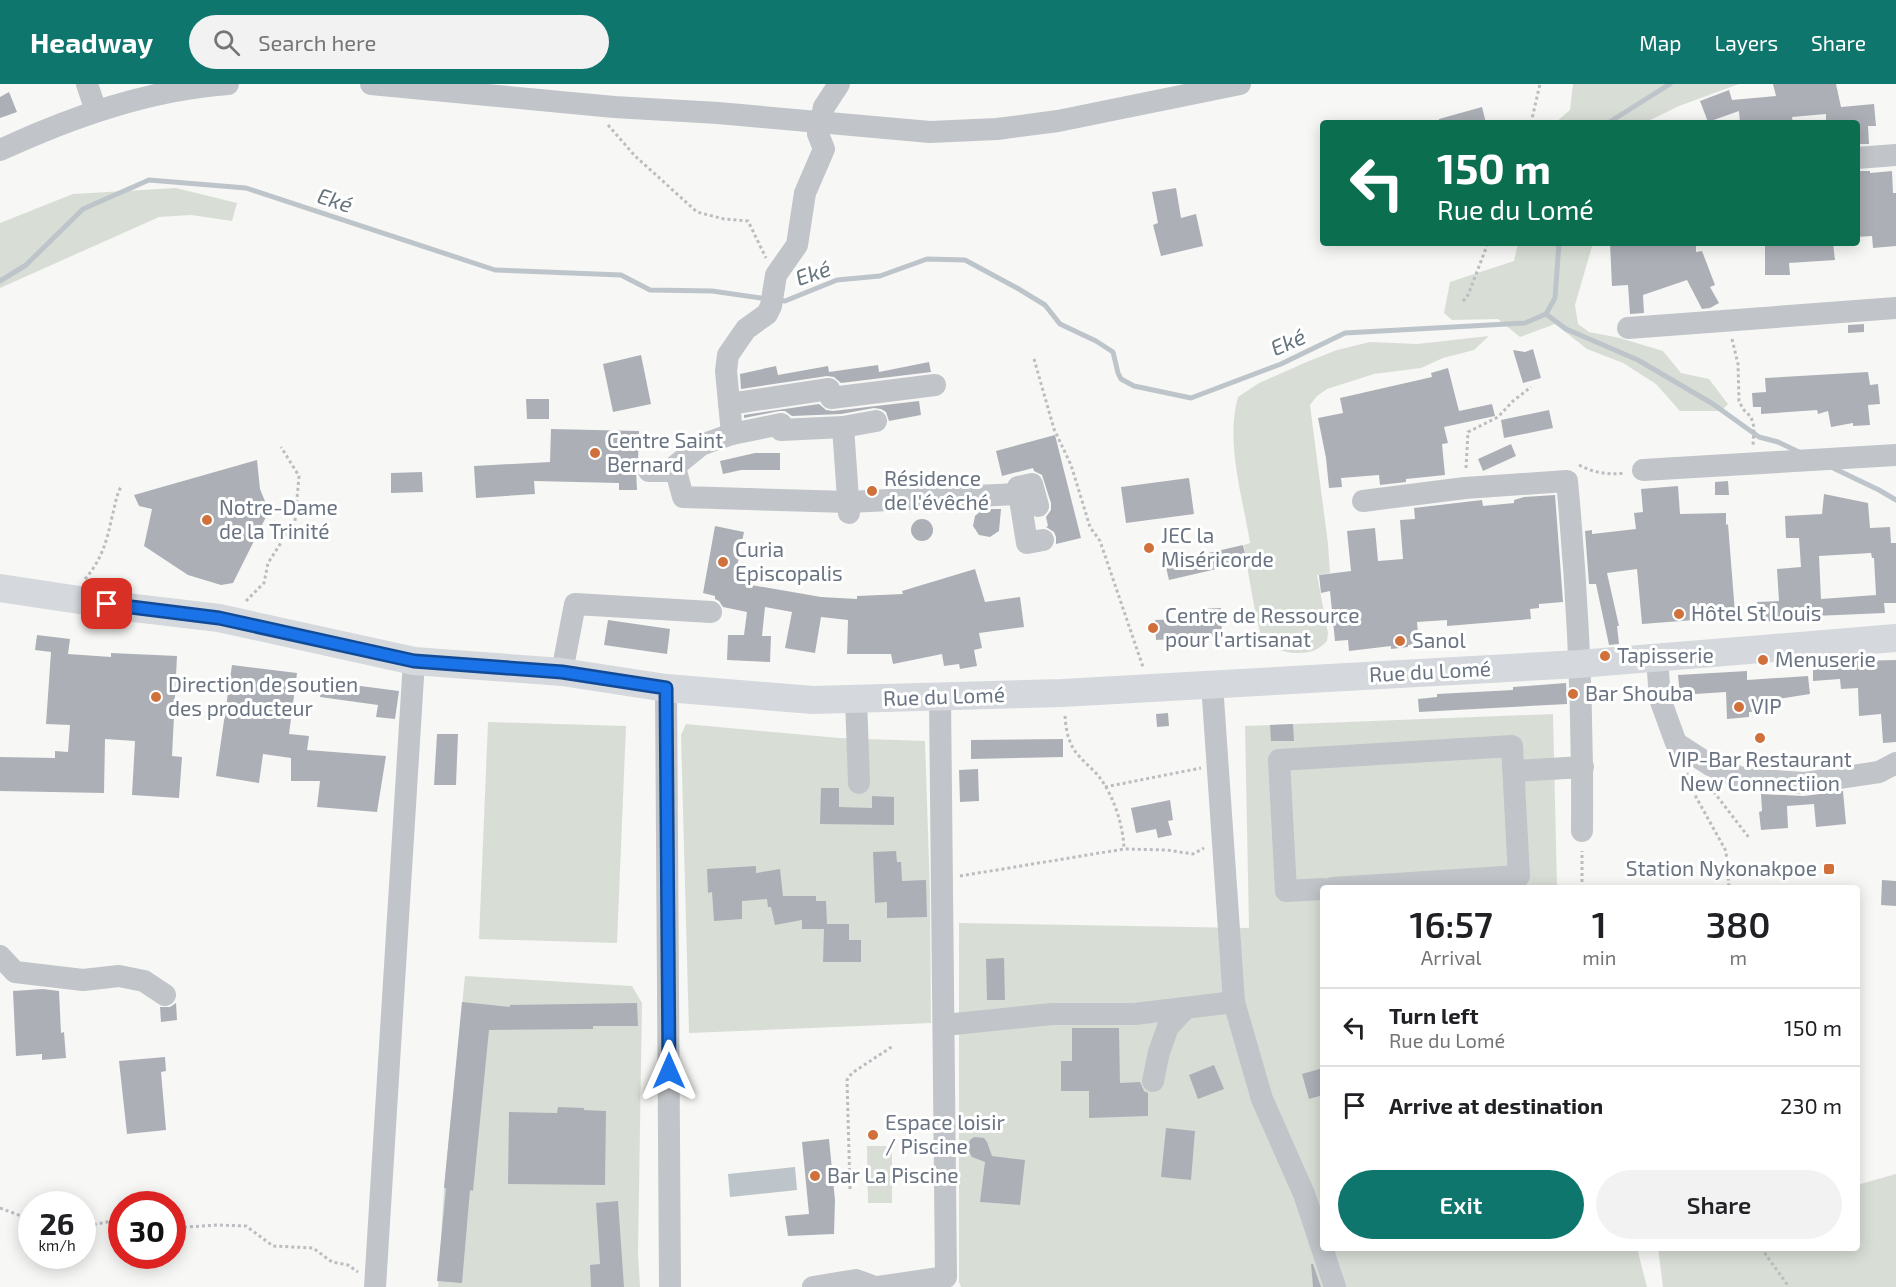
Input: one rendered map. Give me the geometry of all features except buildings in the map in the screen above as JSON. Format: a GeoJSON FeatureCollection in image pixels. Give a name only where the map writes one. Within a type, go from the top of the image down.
{"type":"FeatureCollection","features":[{"type":"Feature","properties":{"kind":"main road","name":"Rue du Lomé"},"geometry":{"type":"LineString","coordinates":[[0,588],[219,618],[414,661],[562,672],[666,688],[813,700],[1062,693],[1580,664],[1896,638]]}},
{"type":"Feature","properties":{"kind":"street"},"geometry":{"type":"LineString","coordinates":[[87,84],[96,111]]}},
{"type":"Feature","properties":{"kind":"street"},"geometry":{"type":"LineString","coordinates":[[0,150],[47,128],[96,111],[176,90],[228,84]]}},
{"type":"Feature","properties":{"kind":"street"},"geometry":{"type":"LineString","coordinates":[[371,84],[930,132],[997,129],[1070,118],[1240,84]]}},
{"type":"Feature","properties":{"kind":"street"},"geometry":{"type":"LineString","coordinates":[[732,434],[726,371],[728,355],[746,329],[767,314],[771,306],[776,275],[797,245],[805,193],[824,149],[818,134],[824,107],[839,84]]}},
{"type":"Feature","properties":{"kind":"street"},"geometry":{"type":"LineString","coordinates":[[1860,158],[1896,155]]}},
{"type":"Feature","properties":{"kind":"street"},"geometry":{"type":"LineString","coordinates":[[1628,328],[1896,308]]}},
{"type":"Feature","properties":{"kind":"street"},"geometry":{"type":"LineString","coordinates":[[729,404],[829,389],[831,398],[935,385]]}},
{"type":"Feature","properties":{"kind":"street"},"geometry":{"type":"LineString","coordinates":[[876,421],[843,427],[781,430],[781,424],[732,434],[701,445],[659,471],[676,471],[683,497],[849,507],[1019,494]]}},
{"type":"Feature","properties":{"kind":"street"},"geometry":{"type":"LineString","coordinates":[[843,427],[849,507]]}},
{"type":"Feature","properties":{"kind":"street"},"geometry":{"type":"LineString","coordinates":[[1643,470],[1896,455]]}},
{"type":"Feature","properties":{"kind":"street"},"geometry":{"type":"LineString","coordinates":[[1363,501],[1465,488],[1567,481],[1575,559],[1580,664],[1582,831]]}},
{"type":"Feature","properties":{"kind":"street"},"geometry":{"type":"LineString","coordinates":[[1038,506],[1032,484],[1018,487],[1027,543],[1043,540]]}},
{"type":"Feature","properties":{"kind":"street"},"geometry":{"type":"LineString","coordinates":[[562,672],[576,604],[711,612]]}},
{"type":"Feature","properties":{"kind":"street"},"geometry":{"type":"LineString","coordinates":[[1657,658],[1660,699],[1676,743],[1710,765],[1744,779],[1805,783],[1880,772],[1896,763]]}},
{"type":"Feature","properties":{"kind":"street"},"geometry":{"type":"LineString","coordinates":[[370,1282],[414,661]]}},
{"type":"Feature","properties":{"kind":"street"},"geometry":{"type":"LineString","coordinates":[[1212,684],[1234,1002],[1262,1099],[1304,1194],[1320,1242]]}},
{"type":"Feature","properties":{"kind":"street"},"geometry":{"type":"LineString","coordinates":[[666,688],[670,1287]]}},
{"type":"Feature","properties":{"kind":"street"},"geometry":{"type":"LineString","coordinates":[[813,1287],[856,1280],[877,1287],[946,1277],[940,697]]}},
{"type":"Feature","properties":{"kind":"street"},"geometry":{"type":"LineString","coordinates":[[856,699],[859,783]]}},
{"type":"Feature","properties":{"kind":"street"},"geometry":{"type":"LineString","coordinates":[[1320,889],[1286,891],[1279,760],[1512,746],[1519,876],[1380,885]]}},
{"type":"Feature","properties":{"kind":"street"},"geometry":{"type":"LineString","coordinates":[[1514,771],[1583,767]]}},
{"type":"Feature","properties":{"kind":"street"},"geometry":{"type":"LineString","coordinates":[[0,956],[15,972],[83,980],[118,976],[144,981],[165,995]]}},
{"type":"Feature","properties":{"kind":"street"},"geometry":{"type":"LineString","coordinates":[[944,1025],[1053,1014],[1135,1014],[1184,1010],[1234,1002]]}},
{"type":"Feature","properties":{"kind":"street"},"geometry":{"type":"LineString","coordinates":[[1153,1081],[1159,1052],[1168,1027],[1184,1010]]}},
{"type":"Feature","properties":{"kind":"street"},"geometry":{"type":"LineString","coordinates":[[1323,1251],[1335,1287]]}},
{"type":"Feature","properties":{"kind":"path"},"geometry":{"type":"LineString","coordinates":[[1532,120],[1540,84]]}},
{"type":"Feature","properties":{"kind":"path"},"geometry":{"type":"LineString","coordinates":[[587,104],[635,156],[697,212],[724,219],[748,221],[776,275]]}},
{"type":"Feature","properties":{"kind":"path"},"geometry":{"type":"LineString","coordinates":[[1463,301],[1468,295],[1487,246]]}},
{"type":"Feature","properties":{"kind":"path"},"geometry":{"type":"LineString","coordinates":[[1719,321],[1730,334],[1735,350],[1738,364],[1739,401],[1751,417],[1754,427],[1752,438]]}},
{"type":"Feature","properties":{"kind":"path"},"geometry":{"type":"LineString","coordinates":[[1034,359],[1053,429],[1071,465],[1090,527],[1100,542],[1150,688]]}},
{"type":"Feature","properties":{"kind":"path"},"geometry":{"type":"LineString","coordinates":[[1465,488],[1468,432],[1498,417],[1532,387]]}},
{"type":"Feature","properties":{"kind":"path"},"geometry":{"type":"LineString","coordinates":[[219,618],[250,598],[264,583],[268,563],[295,521],[299,476],[281,447]]}},
{"type":"Feature","properties":{"kind":"path"},"geometry":{"type":"LineString","coordinates":[[1567,481],[1563,463],[1578,464],[1592,472],[1612,474],[1643,470]]}},
{"type":"Feature","properties":{"kind":"path"},"geometry":{"type":"LineString","coordinates":[[68,598],[94,569],[102,554],[118,492],[122,485]]}},
{"type":"Feature","properties":{"kind":"path"},"geometry":{"type":"LineString","coordinates":[[1062,693],[1070,743],[1078,756],[1106,787],[1123,831],[1124,849]]}},
{"type":"Feature","properties":{"kind":"path"},"geometry":{"type":"LineString","coordinates":[[1676,743],[1696,798],[1726,851],[1729,885]]}},
{"type":"Feature","properties":{"kind":"path"},"geometry":{"type":"LineString","coordinates":[[1106,787],[1216,764]]}},
{"type":"Feature","properties":{"kind":"path"},"geometry":{"type":"LineString","coordinates":[[1710,787],[1750,839]]}},
{"type":"Feature","properties":{"kind":"path"},"geometry":{"type":"LineString","coordinates":[[1582,831],[1582,885]]}},
{"type":"Feature","properties":{"kind":"path"},"geometry":{"type":"LineString","coordinates":[[943,879],[1124,849],[1167,850],[1193,854],[1222,839]]}},
{"type":"Feature","properties":{"kind":"path"},"geometry":{"type":"LineString","coordinates":[[850,1189],[847,1080],[852,1073],[893,1046]]}},
{"type":"Feature","properties":{"kind":"path"},"geometry":{"type":"LineString","coordinates":[[0,1208],[18,1215]]}},
{"type":"Feature","properties":{"kind":"path"},"geometry":{"type":"LineString","coordinates":[[186,1227],[246,1226],[273,1246],[313,1248],[332,1263],[348,1265],[370,1282]]}},
{"type":"Feature","properties":{"kind":"path"},"geometry":{"type":"LineString","coordinates":[[1763,1251],[1789,1287]]}},
{"type":"Feature","properties":{"kind":"shaded area"},"geometry":{"type":"Polygon","coordinates":[[[1573,84],[1739,84],[1679,106],[1650,120],[1558,120],[1570,110],[1573,84]]]}},
{"type":"Feature","properties":{"kind":"shaded area"},"geometry":{"type":"Polygon","coordinates":[[[176,188],[237,203],[232,221],[191,215],[159,217],[0,288],[0,223],[73,194],[176,188]]]}},
{"type":"Feature","properties":{"kind":"shaded area"},"geometry":{"type":"Polygon","coordinates":[[[1517,246],[1592,246],[1575,305],[1578,324],[1589,332],[1620,338],[1663,351],[1681,373],[1709,379],[1728,404],[1721,411],[1680,411],[1656,384],[1623,363],[1587,349],[1555,324],[1520,337],[1498,319],[1452,320],[1444,313],[1450,282],[1514,261],[1517,246]]]}},
{"type":"Feature","properties":{"kind":"shaded area"},"geometry":{"type":"Polygon","coordinates":[[[1489,336],[1474,350],[1443,358],[1421,368],[1374,374],[1327,389],[1310,405],[1328,544],[1330,573],[1317,575],[1328,633],[1327,641],[1316,650],[1304,653],[1289,652],[1272,646],[1262,636],[1260,630],[1244,545],[1250,543],[1236,470],[1233,432],[1238,397],[1259,383],[1337,350],[1370,342],[1417,344],[1489,336]]]}},
{"type":"Feature","properties":{"kind":"shaded area"},"geometry":{"type":"Polygon","coordinates":[[[1553,714],[1557,885],[1320,885],[1320,1251],[1638,1251],[1647,1287],[961,1287],[959,1282],[959,923],[1249,928],[1245,726],[1553,714]]]}},
{"type":"Feature","properties":{"kind":"shaded area"},"geometry":{"type":"Polygon","coordinates":[[[488,722],[626,726],[617,943],[479,939],[488,722]]]}},
{"type":"Feature","properties":{"kind":"shaded area"},"geometry":{"type":"Polygon","coordinates":[[[686,724],[839,738],[925,741],[931,1023],[689,1033],[681,735],[686,724]]]}},
{"type":"Feature","properties":{"kind":"shaded area"},"geometry":{"type":"Polygon","coordinates":[[[465,976],[632,986],[642,1003],[638,1253],[640,1287],[438,1287],[444,1188],[465,976]]]}},
{"type":"Feature","properties":{"kind":"shaded area"},"geometry":{"type":"Polygon","coordinates":[[[867,1146],[892,1146],[892,1203],[868,1203],[867,1146]]]}},
{"type":"Feature","properties":{"kind":"shaded area"},"geometry":{"type":"Polygon","coordinates":[[[795,1167],[797,1190],[730,1197],[728,1174],[795,1167]]]}},
{"type":"Feature","properties":{"kind":"shaded area"},"geometry":{"type":"Polygon","coordinates":[[[1896,1174],[1896,1287],[1663,1287],[1658,1251],[1860,1251],[1860,1184],[1896,1174]]]}},
{"type":"Feature","properties":{"kind":"waterway","name":"Eké"},"geometry":{"type":"LineString","coordinates":[[1613,120],[1670,84]]}},
{"type":"Feature","properties":{"kind":"waterway","name":"Eké"},"geometry":{"type":"LineString","coordinates":[[0,281],[26,265],[83,209],[149,180],[246,188],[495,270],[621,275],[650,290],[712,291],[768,299]]}},
{"type":"Feature","properties":{"kind":"waterway","name":"Eké"},"geometry":{"type":"LineString","coordinates":[[777,300],[785,301],[837,280],[880,276],[927,259],[965,260],[1045,305],[1060,324],[1113,352],[1121,379],[1134,386],[1191,398],[1281,364],[1345,333],[1525,323],[1546,314],[1555,298],[1559,246]]}},
{"type":"Feature","properties":{"kind":"waterway"},"geometry":{"type":"LineString","coordinates":[[1546,314],[1566,329],[1638,360],[1713,404],[1759,437],[1778,442],[1801,453]]}},
{"type":"Feature","properties":{"kind":"waterway"},"geometry":{"type":"LineString","coordinates":[[1831,467],[1896,500]]}},
{"type":"Feature","properties":{"kind":"place","name":"Centre Saint Bernard"},"geometry":{"type":"Point","coordinates":[595,453]}},
{"type":"Feature","properties":{"kind":"place","name":"Résidence de l'évêché"},"geometry":{"type":"Point","coordinates":[872,491]}},
{"type":"Feature","properties":{"kind":"place","name":"Notre-Dame de la Trinité"},"geometry":{"type":"Point","coordinates":[207,520]}},
{"type":"Feature","properties":{"kind":"place","name":"JEC la Miséricorde"},"geometry":{"type":"Point","coordinates":[1149,548]}},
{"type":"Feature","properties":{"kind":"place","name":"Curia Episcopalis"},"geometry":{"type":"Point","coordinates":[723,562]}},
{"type":"Feature","properties":{"kind":"place","name":"Hôtel St Louis"},"geometry":{"type":"Point","coordinates":[1679,614]}},
{"type":"Feature","properties":{"kind":"place","name":"Centre de Ressource pour l'artisanat"},"geometry":{"type":"Point","coordinates":[1153,628]}},
{"type":"Feature","properties":{"kind":"place","name":"Sanol"},"geometry":{"type":"Point","coordinates":[1400,641]}},
{"type":"Feature","properties":{"kind":"place","name":"Tapisserie"},"geometry":{"type":"Point","coordinates":[1605,656]}},
{"type":"Feature","properties":{"kind":"place","name":"Menuserie"},"geometry":{"type":"Point","coordinates":[1763,660]}},
{"type":"Feature","properties":{"kind":"place","name":"Bar Shouba"},"geometry":{"type":"Point","coordinates":[1573,694]}},
{"type":"Feature","properties":{"kind":"place","name":"Direction de soutien des producteur"},"geometry":{"type":"Point","coordinates":[156,697]}},
{"type":"Feature","properties":{"kind":"place","name":"VIP"},"geometry":{"type":"Point","coordinates":[1739,707]}},
{"type":"Feature","properties":{"kind":"place","name":"VIP-Bar Restaurant New Connectiion"},"geometry":{"type":"Point","coordinates":[1760,738]}},
{"type":"Feature","properties":{"kind":"place","name":"Station Nykonakpoe"},"geometry":{"type":"Point","coordinates":[1829,869]}},
{"type":"Feature","properties":{"kind":"place","name":"Espace loisir / Piscine"},"geometry":{"type":"Point","coordinates":[873,1135]}},
{"type":"Feature","properties":{"kind":"place","name":"Bar La Piscine"},"geometry":{"type":"Point","coordinates":[815,1176]}},
{"type":"Feature","properties":{"kind":"route"},"geometry":{"type":"LineString","coordinates":[[107,604],[219,618],[414,661],[562,672],[666,688],[669,1071]]}}]}
